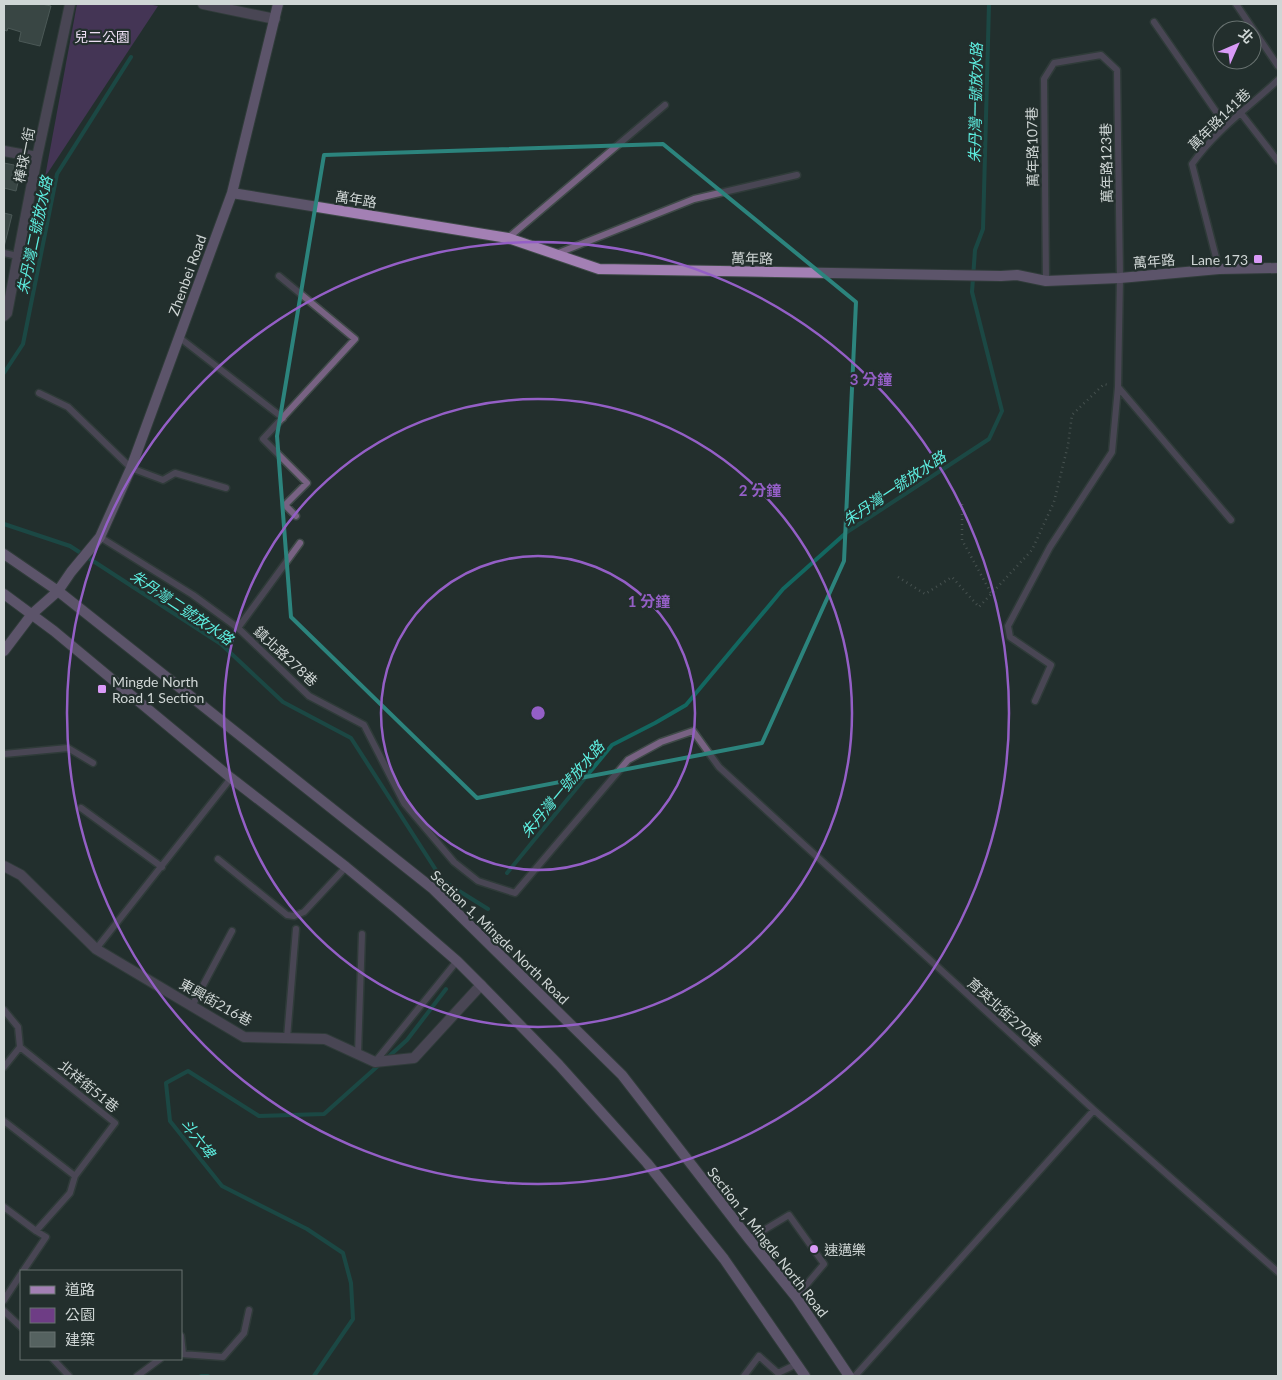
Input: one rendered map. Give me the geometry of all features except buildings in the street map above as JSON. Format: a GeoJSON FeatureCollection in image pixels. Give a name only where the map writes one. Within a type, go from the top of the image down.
{"type":"FeatureCollection","features":[{"type":"Feature","properties":{"kind":"street","name":"棒球一街"},"geometry":{"type":"LineString","coordinates":[[6,314],[70,4]]}},
{"type":"Feature","properties":{"kind":"street"},"geometry":{"type":"LineString","coordinates":[[203,4],[275,19]]}},
{"type":"Feature","properties":{"kind":"street","name":"Zhenbei Road"},"geometry":{"type":"LineString","coordinates":[[58,591],[100,537],[131,468],[180,338],[232,193],[278,4]]}},
{"type":"Feature","properties":{"kind":"street"},"geometry":{"type":"LineString","coordinates":[[4,151],[37,157]]}},
{"type":"Feature","properties":{"kind":"street","name":"萬年路"},"geometry":{"type":"LineString","coordinates":[[232,193],[508,238],[598,269],[1017,275],[1046,281],[1120,278],[1219,269],[1278,268]]}},
{"type":"Feature","properties":{"kind":"street","name":"Section 1, Mingde North Road"},"geometry":{"type":"LineString","coordinates":[[4,554],[58,591],[432,888],[622,1075],[796,1297],[849,1376]]}},
{"type":"Feature","properties":{"kind":"street"},"geometry":{"type":"LineString","coordinates":[[4,651],[32,614],[58,591]]}},
{"type":"Feature","properties":{"kind":"street"},"geometry":{"type":"LineString","coordinates":[[4,594],[32,614],[232,778],[346,867],[457,961],[559,1065],[647,1163],[724,1259],[805,1376]]}},
{"type":"Feature","properties":{"kind":"street","name":"東興街216巷"},"geometry":{"type":"LineString","coordinates":[[4,866],[21,874],[96,949],[244,1037],[325,1039],[375,1062]]}},
{"type":"Feature","properties":{"kind":"street"},"geometry":{"type":"LineString","coordinates":[[375,1062],[414,1058],[481,985]]}},
{"type":"Feature","properties":{"kind":"lane"},"geometry":{"type":"LineString","coordinates":[[1236,4],[1278,66]]}},
{"type":"Feature","properties":{"kind":"lane"},"geometry":{"type":"LineString","coordinates":[[1154,22],[1226,126]]}},
{"type":"Feature","properties":{"kind":"lane","name":"萬年路123巷"},"geometry":{"type":"LineString","coordinates":[[1035,701],[1051,664],[1010,637],[1008,626],[1050,548],[1112,452],[1118,387],[1120,278],[1117,70],[1101,54]]}},
{"type":"Feature","properties":{"kind":"lane","name":"萬年路107巷"},"geometry":{"type":"LineString","coordinates":[[1046,281],[1044,79],[1054,63],[1101,54]]}},
{"type":"Feature","properties":{"kind":"lane"},"geometry":{"type":"LineString","coordinates":[[1276,82],[1278,91]]}},
{"type":"Feature","properties":{"kind":"lane","name":"萬年路141巷"},"geometry":{"type":"LineString","coordinates":[[1219,269],[1192,164],[1205,146],[1240,112],[1276,82]]}},
{"type":"Feature","properties":{"kind":"lane"},"geometry":{"type":"LineString","coordinates":[[508,238],[665,105]]}},
{"type":"Feature","properties":{"kind":"lane"},"geometry":{"type":"LineString","coordinates":[[1240,112],[1278,161]]}},
{"type":"Feature","properties":{"kind":"lane"},"geometry":{"type":"LineString","coordinates":[[554,254],[694,199],[796,175]]}},
{"type":"Feature","properties":{"kind":"lane"},"geometry":{"type":"LineString","coordinates":[[4,253],[18,256]]}},
{"type":"Feature","properties":{"kind":"lane"},"geometry":{"type":"LineString","coordinates":[[279,276],[355,339],[263,440],[308,483],[286,506],[296,516]]}},
{"type":"Feature","properties":{"kind":"lane"},"geometry":{"type":"LineString","coordinates":[[180,338],[283,418]]}},
{"type":"Feature","properties":{"kind":"lane"},"geometry":{"type":"LineString","coordinates":[[1118,387],[1231,520]]}},
{"type":"Feature","properties":{"kind":"lane"},"geometry":{"type":"LineString","coordinates":[[39,393],[68,408],[131,468],[163,480],[175,473],[226,488]]}},
{"type":"Feature","properties":{"kind":"lane","name":"鎮北路278巷"},"geometry":{"type":"LineString","coordinates":[[100,537],[193,595],[238,628],[309,696],[364,725],[404,803],[454,862],[478,881],[515,893]]}},
{"type":"Feature","properties":{"kind":"lane"},"geometry":{"type":"LineString","coordinates":[[238,628],[300,543]]}},
{"type":"Feature","properties":{"kind":"lane","name":"育英北街270巷"},"geometry":{"type":"LineString","coordinates":[[515,893],[628,760],[660,742],[693,731],[719,767],[1094,1110],[1278,1272]]}},
{"type":"Feature","properties":{"kind":"lane"},"geometry":{"type":"LineString","coordinates":[[4,754],[68,748],[93,763]]}},
{"type":"Feature","properties":{"kind":"lane"},"geometry":{"type":"LineString","coordinates":[[96,949],[232,778]]}},
{"type":"Feature","properties":{"kind":"lane"},"geometry":{"type":"LineString","coordinates":[[81,808],[162,867]]}},
{"type":"Feature","properties":{"kind":"lane"},"geometry":{"type":"LineString","coordinates":[[218,859],[286,915],[294,916],[304,912],[346,867]]}},
{"type":"Feature","properties":{"kind":"lane"},"geometry":{"type":"LineString","coordinates":[[288,1038],[296,929]]}},
{"type":"Feature","properties":{"kind":"lane"},"geometry":{"type":"LineString","coordinates":[[192,1006],[232,930]]}},
{"type":"Feature","properties":{"kind":"lane"},"geometry":{"type":"LineString","coordinates":[[358,1054],[362,934]]}},
{"type":"Feature","properties":{"kind":"lane"},"geometry":{"type":"LineString","coordinates":[[375,1062],[457,961]]}},
{"type":"Feature","properties":{"kind":"lane"},"geometry":{"type":"LineString","coordinates":[[4,1010],[18,1027],[20,1047],[4,1067]]}},
{"type":"Feature","properties":{"kind":"lane","name":"北祥街51巷"},"geometry":{"type":"LineString","coordinates":[[20,1047],[115,1123],[75,1176],[70,1194],[36,1231]]}},
{"type":"Feature","properties":{"kind":"lane"},"geometry":{"type":"LineString","coordinates":[[855,1376],[1094,1110]]}},
{"type":"Feature","properties":{"kind":"lane"},"geometry":{"type":"LineString","coordinates":[[4,1121],[75,1176]]}},
{"type":"Feature","properties":{"kind":"lane"},"geometry":{"type":"LineString","coordinates":[[4,1207],[46,1237],[24,1270]]}},
{"type":"Feature","properties":{"kind":"lane"},"geometry":{"type":"LineString","coordinates":[[749,1239],[789,1215],[824,1264],[796,1297]]}},
{"type":"Feature","properties":{"kind":"lane"},"geometry":{"type":"LineString","coordinates":[[4,1300],[20,1276]]}},
{"type":"Feature","properties":{"kind":"lane"},"geometry":{"type":"LineString","coordinates":[[182,1354],[223,1357],[244,1333],[249,1310]]}},
{"type":"Feature","properties":{"kind":"lane"},"geometry":{"type":"LineString","coordinates":[[4,1312],[20,1326]]}},
{"type":"Feature","properties":{"kind":"lane"},"geometry":{"type":"LineString","coordinates":[[744,1376],[759,1356],[778,1373],[797,1364]]}},
{"type":"Feature","properties":{"kind":"lane"},"geometry":{"type":"LineString","coordinates":[[54,1360],[69,1376]]}},
{"type":"Feature","properties":{"kind":"lane"},"geometry":{"type":"LineString","coordinates":[[137,1376],[159,1360]]}},
{"type":"Feature","properties":{"kind":"path"},"geometry":{"type":"LineString","coordinates":[[898,577],[925,594],[952,577],[979,607],[1032,550],[1054,502],[1068,445],[1072,415],[1104,384],[1118,387]]}},
{"type":"Feature","properties":{"kind":"path"},"geometry":{"type":"LineString","coordinates":[[962,504],[962,540],[991,593]]}},
{"type":"Feature","properties":{"kind":"highlighted area"},"geometry":{"type":"Polygon","coordinates":[[[663,144],[856,302],[844,561],[762,743],[477,798],[291,617],[277,436],[324,155],[663,144]]]}},
{"type":"Feature","properties":{"kind":"green space","name":"兒二公園"},"geometry":{"type":"Polygon","coordinates":[[[77,4],[147,4],[158,6],[45,177],[77,4]]]}},
{"type":"Feature","properties":{"kind":"waterway","name":"朱丹灣一號放水路"},"geometry":{"type":"LineString","coordinates":[[507,873],[612,745],[686,705],[783,589],[847,532],[989,439],[1002,411],[972,292],[975,250],[983,229],[989,4]]}},
{"type":"Feature","properties":{"kind":"waterway","name":"朱丹灣二號放水路"},"geometry":{"type":"LineString","coordinates":[[4,373],[23,344],[57,174],[131,57]]}},
{"type":"Feature","properties":{"kind":"waterway","name":"朱丹灣二號放水路"},"geometry":{"type":"LineString","coordinates":[[4,524],[70,546],[221,644],[283,702],[351,738],[443,881],[488,909]]}},
{"type":"Feature","properties":{"kind":"waterway","name":"斗六埤"},"geometry":{"type":"LineString","coordinates":[[386,1059],[407,1040],[446,989]]}},
{"type":"Feature","properties":{"kind":"waterway","name":"斗六埤"},"geometry":{"type":"LineString","coordinates":[[314,1376],[353,1319],[351,1283],[343,1253],[307,1229],[222,1186],[170,1121],[166,1083],[188,1071],[259,1116],[324,1114],[379,1065]]}},
{"type":"Feature","properties":{"kind":"waterway","name":"斗六埤"},"geometry":{"type":"LineString","coordinates":[[201,1376],[208,1376]]}},
{"type":"Feature","properties":{"kind":"place","name":"Lane 173"},"geometry":{"type":"Point","coordinates":[1258,259]}},
{"type":"Feature","properties":{"kind":"place","name":"Mingde North Road 1 Section"},"geometry":{"type":"Point","coordinates":[102,689]}},
{"type":"Feature","properties":{"kind":"place","name":"速邁樂"},"geometry":{"type":"Point","coordinates":[814,1249]}}]}
